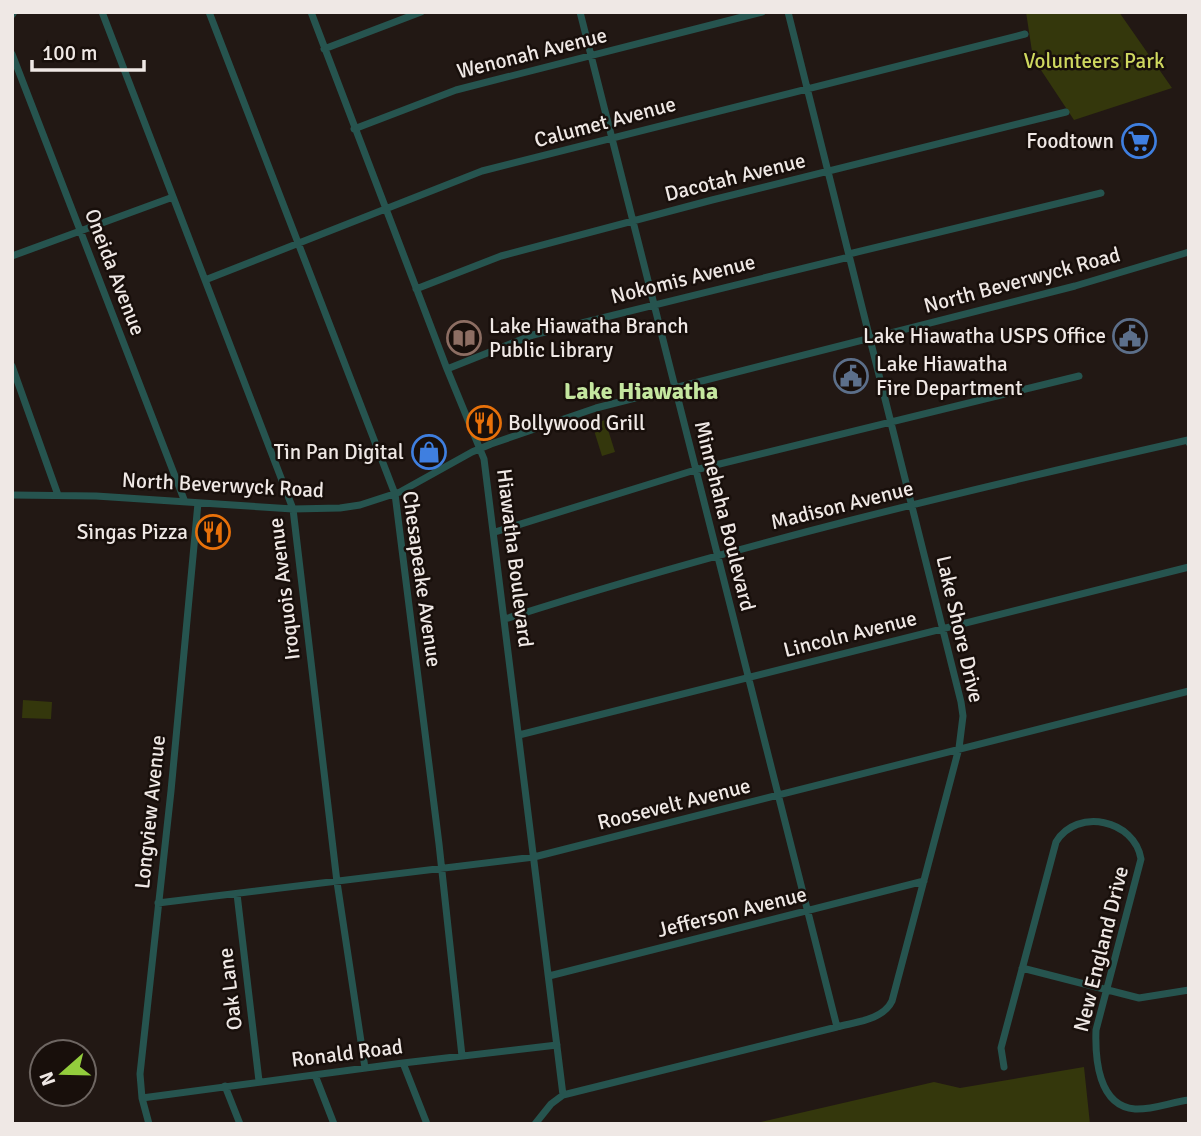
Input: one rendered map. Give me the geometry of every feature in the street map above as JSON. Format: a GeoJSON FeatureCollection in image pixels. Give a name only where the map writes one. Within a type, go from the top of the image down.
{"type":"FeatureCollection","features":[{"type":"Feature","properties":{"kind":"street","name":"Iroquois Avenue"},"geometry":{"type":"LineString","coordinates":[[102,12],[293,509],[337,883],[365,1068]]}},
{"type":"Feature","properties":{"kind":"street","name":"Chesapeake Avenue"},"geometry":{"type":"LineString","coordinates":[[209,12],[395,494],[442,868],[462,1056]]}},
{"type":"Feature","properties":{"kind":"street","name":"Hiawatha Boulevard"},"geometry":{"type":"LineString","coordinates":[[311,12],[354,129],[484,459],[563,1096]]}},
{"type":"Feature","properties":{"kind":"street"},"geometry":{"type":"LineString","coordinates":[[324,49],[421,12]]}},
{"type":"Feature","properties":{"kind":"street","name":"Minnehaha Boulevard"},"geometry":{"type":"LineString","coordinates":[[580,12],[836,1027]]}},
{"type":"Feature","properties":{"kind":"street","name":"Wenonah Avenue"},"geometry":{"type":"LineString","coordinates":[[354,129],[456,90],[762,12]]}},
{"type":"Feature","properties":{"kind":"street","name":"Lake Shore Drive"},"geometry":{"type":"LineString","coordinates":[[535,1124],[551,1104],[563,1096],[883,1013],[890,1006],[959,748],[963,716],[961,702],[788,12]]}},
{"type":"Feature","properties":{"kind":"street","name":"Calumet Avenue"},"geometry":{"type":"LineString","coordinates":[[205,280],[482,171],[1025,34]]}},
{"type":"Feature","properties":{"kind":"street","name":"Oneida Avenue"},"geometry":{"type":"LineString","coordinates":[[12,54],[185,502]]}},
{"type":"Feature","properties":{"kind":"street","name":"Dacotah Avenue"},"geometry":{"type":"LineString","coordinates":[[416,289],[501,256],[1066,112]]}},
{"type":"Feature","properties":{"kind":"street","name":"Nokomis Avenue"},"geometry":{"type":"LineString","coordinates":[[447,369],[533,335],[1101,192]]}},
{"type":"Feature","properties":{"kind":"street"},"geometry":{"type":"LineString","coordinates":[[12,256],[173,197]]}},
{"type":"Feature","properties":{"kind":"street","name":"North Beverwyck Road"},"geometry":{"type":"LineString","coordinates":[[12,495],[58,495],[293,509],[340,508],[372,502],[395,494],[479,449],[560,419],[1075,286],[1189,252]]}},
{"type":"Feature","properties":{"kind":"street"},"geometry":{"type":"LineString","coordinates":[[12,366],[58,495]]}},
{"type":"Feature","properties":{"kind":"street"},"geometry":{"type":"LineString","coordinates":[[495,532],[695,470],[1079,376]]}},
{"type":"Feature","properties":{"kind":"street","name":"Madison Avenue"},"geometry":{"type":"LineString","coordinates":[[505,619],[717,555],[911,505],[1115,455],[1188,440],[1189,443]]}},
{"type":"Feature","properties":{"kind":"street","name":"Longview Avenue"},"geometry":{"type":"LineString","coordinates":[[149,1124],[142,1098],[140,1074],[198,503]]}},
{"type":"Feature","properties":{"kind":"street","name":"Lincoln Avenue"},"geometry":{"type":"LineString","coordinates":[[519,735],[1189,567]]}},
{"type":"Feature","properties":{"kind":"street","name":"Roosevelt Avenue"},"geometry":{"type":"LineString","coordinates":[[158,903],[534,857],[1189,691]]}},
{"type":"Feature","properties":{"kind":"street","name":"New England Drive"},"geometry":{"type":"LineString","coordinates":[[1004,1067],[1000,1048],[1056,842],[1065,830],[1074,824],[1095,821],[1121,829],[1129,835],[1138,848],[1141,859],[1098,1022],[1096,1045],[1099,1068],[1108,1094],[1122,1106],[1137,1109],[1189,1100]]}},
{"type":"Feature","properties":{"kind":"street","name":"Jefferson Avenue"},"geometry":{"type":"LineString","coordinates":[[549,976],[923,881]]}},
{"type":"Feature","properties":{"kind":"street","name":"Oak Lane"},"geometry":{"type":"LineString","coordinates":[[237,894],[259,1081]]}},
{"type":"Feature","properties":{"kind":"street"},"geometry":{"type":"LineString","coordinates":[[1022,968],[1139,998],[1189,990]]}},
{"type":"Feature","properties":{"kind":"street","name":"Ronald Road"},"geometry":{"type":"LineString","coordinates":[[142,1098],[557,1045]]}},
{"type":"Feature","properties":{"kind":"street"},"geometry":{"type":"LineString","coordinates":[[402,1063],[427,1124]]}},
{"type":"Feature","properties":{"kind":"street"},"geometry":{"type":"LineString","coordinates":[[315,1075],[334,1124]]}},
{"type":"Feature","properties":{"kind":"street"},"geometry":{"type":"LineString","coordinates":[[225,1086],[240,1124]]}},
{"type":"Feature","properties":{"kind":"green space","name":"Volunteers Park"},"geometry":{"type":"Polygon","coordinates":[[[1026,12],[1119,12],[1172,88],[1074,120],[1033,58],[1026,12]]]}},
{"type":"Feature","properties":{"kind":"green space"},"geometry":{"type":"Polygon","coordinates":[[[605,420],[615,452],[602,456],[592,424],[605,420]]]}},
{"type":"Feature","properties":{"kind":"green space"},"geometry":{"type":"Polygon","coordinates":[[[23,700],[52,702],[51,719],[22,718],[23,700]]]}},
{"type":"Feature","properties":{"kind":"green space"},"geometry":{"type":"Polygon","coordinates":[[[1084,1067],[1090,1124],[752,1124],[934,1082],[960,1088],[1084,1067]]]}},
{"type":"Feature","properties":{"kind":"place","name":"Foodtown"},"geometry":{"type":"Point","coordinates":[1139,141]}},
{"type":"Feature","properties":{"kind":"place","name":"Lake Hiawatha USPS Office"},"geometry":{"type":"Point","coordinates":[1130,336]}},
{"type":"Feature","properties":{"kind":"place","name":"Lake Hiawatha Branch Public Library"},"geometry":{"type":"Point","coordinates":[464,338]}},
{"type":"Feature","properties":{"kind":"place","name":"Lake Hiawatha Fire Department"},"geometry":{"type":"Point","coordinates":[851,376]}},
{"type":"Feature","properties":{"kind":"place","name":"Bollywood Grill"},"geometry":{"type":"Point","coordinates":[484,423]}},
{"type":"Feature","properties":{"kind":"place","name":"Tin Pan Digital"},"geometry":{"type":"Point","coordinates":[429,452]}},
{"type":"Feature","properties":{"kind":"place","name":"Singas Pizza"},"geometry":{"type":"Point","coordinates":[213,532]}},
{"type":"Feature","properties":{"kind":"district","name":"Lake Hiawatha"},"geometry":{"type":"Point","coordinates":[641,391]}}]}
